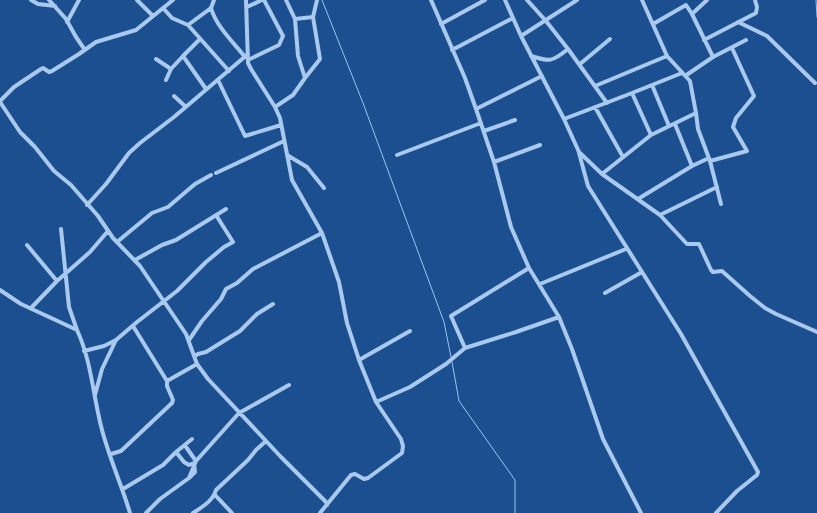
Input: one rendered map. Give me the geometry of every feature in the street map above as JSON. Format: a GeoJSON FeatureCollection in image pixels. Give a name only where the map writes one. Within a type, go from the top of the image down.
{"type":"FeatureCollection","features":[{"type":"Feature","properties":{"kind":"street"},"geometry":{"type":"LineString","coordinates":[[31,0],[38,4],[55,6]]}},
{"type":"Feature","properties":{"kind":"street"},"geometry":{"type":"LineString","coordinates":[[50,0],[67,22],[85,50]]}},
{"type":"Feature","properties":{"kind":"street"},"geometry":{"type":"LineString","coordinates":[[67,22],[79,0]]}},
{"type":"Feature","properties":{"kind":"street"},"geometry":{"type":"LineString","coordinates":[[137,0],[153,16]]}},
{"type":"Feature","properties":{"kind":"street"},"geometry":{"type":"LineString","coordinates":[[173,0],[136,30],[96,42],[52,71],[49,72],[43,68],[41,69],[14,88],[0,101],[20,132],[35,147],[54,171],[70,185],[98,216],[117,242],[135,260],[186,334],[197,364],[208,380],[326,502],[327,505]]}},
{"type":"Feature","properties":{"kind":"street"},"geometry":{"type":"LineString","coordinates":[[188,25],[211,8],[214,0]]}},
{"type":"Feature","properties":{"kind":"street"},"geometry":{"type":"LineString","coordinates":[[246,0],[247,57],[251,70],[275,107],[281,125],[292,180],[322,233],[339,282],[347,323],[359,360],[376,402],[401,439],[403,446],[402,453],[368,478],[364,479],[355,474],[351,475],[320,513]]}},
{"type":"Feature","properties":{"kind":"street"},"geometry":{"type":"LineString","coordinates":[[87,205],[106,184],[129,153],[186,107],[228,70],[247,57],[279,45],[283,36],[263,0],[247,6]]}},
{"type":"Feature","properties":{"kind":"street"},"geometry":{"type":"LineString","coordinates":[[286,0],[295,19],[298,56],[305,78]]}},
{"type":"Feature","properties":{"kind":"street"},"geometry":{"type":"LineString","coordinates":[[275,107],[293,95],[320,59],[313,17],[317,0]]}},
{"type":"Feature","properties":{"kind":"street"},"geometry":{"type":"LineString","coordinates":[[431,0],[484,131],[494,162],[511,227],[529,268],[559,317],[572,349],[603,439],[641,513]]}},
{"type":"Feature","properties":{"kind":"street"},"geometry":{"type":"LineString","coordinates":[[441,24],[485,0]]}},
{"type":"Feature","properties":{"kind":"street"},"geometry":{"type":"LineString","coordinates":[[505,0],[530,56],[564,119],[579,152],[588,186],[626,249],[681,334],[758,472],[757,475],[737,491],[716,513]]}},
{"type":"Feature","properties":{"kind":"street"},"geometry":{"type":"LineString","coordinates":[[527,0],[546,21],[580,64],[607,102]]}},
{"type":"Feature","properties":{"kind":"street"},"geometry":{"type":"LineString","coordinates":[[521,36],[578,0]]}},
{"type":"Feature","properties":{"kind":"street"},"geometry":{"type":"LineString","coordinates":[[642,0],[667,56],[690,81],[698,129],[709,159],[721,204]]}},
{"type":"Feature","properties":{"kind":"street"},"geometry":{"type":"LineString","coordinates":[[692,14],[707,0]]}},
{"type":"Feature","properties":{"kind":"street"},"geometry":{"type":"LineString","coordinates":[[704,40],[756,13],[757,8],[755,0]]}},
{"type":"Feature","properties":{"kind":"street"},"geometry":{"type":"LineString","coordinates":[[653,24],[686,5],[713,57]]}},
{"type":"Feature","properties":{"kind":"street"},"geometry":{"type":"LineString","coordinates":[[163,8],[172,18],[188,25],[228,70]]}},
{"type":"Feature","properties":{"kind":"street"},"geometry":{"type":"LineString","coordinates":[[211,8],[213,15],[220,26],[247,57]]}},
{"type":"Feature","properties":{"kind":"street"},"geometry":{"type":"LineString","coordinates":[[295,19],[313,17]]}},
{"type":"Feature","properties":{"kind":"street"},"geometry":{"type":"LineString","coordinates":[[452,50],[513,18]]}},
{"type":"Feature","properties":{"kind":"street"},"geometry":{"type":"LineString","coordinates":[[738,22],[767,36],[815,83]]}},
{"type":"Feature","properties":{"kind":"street"},"geometry":{"type":"LineString","coordinates":[[166,80],[171,69],[200,39]]}},
{"type":"Feature","properties":{"kind":"street"},"geometry":{"type":"LineString","coordinates":[[580,64],[610,39]]}},
{"type":"Feature","properties":{"kind":"street"},"geometry":{"type":"LineString","coordinates":[[564,119],[684,74],[746,40]]}},
{"type":"Feature","properties":{"kind":"street"},"geometry":{"type":"LineString","coordinates":[[638,199],[692,166],[709,159],[747,152],[733,127],[736,118],[754,96],[732,48]]}},
{"type":"Feature","properties":{"kind":"street"},"geometry":{"type":"LineString","coordinates":[[530,56],[547,61],[558,57],[568,49]]}},
{"type":"Feature","properties":{"kind":"street"},"geometry":{"type":"LineString","coordinates":[[183,56],[206,89]]}},
{"type":"Feature","properties":{"kind":"street"},"geometry":{"type":"LineString","coordinates":[[595,86],[667,56]]}},
{"type":"Feature","properties":{"kind":"street"},"geometry":{"type":"LineString","coordinates":[[156,59],[171,69]]}},
{"type":"Feature","properties":{"kind":"street"},"geometry":{"type":"LineString","coordinates":[[476,109],[542,76]]}},
{"type":"Feature","properties":{"kind":"street"},"geometry":{"type":"LineString","coordinates":[[218,80],[245,136],[281,125]]}},
{"type":"Feature","properties":{"kind":"street"},"geometry":{"type":"LineString","coordinates":[[652,85],[669,126]]}},
{"type":"Feature","properties":{"kind":"street"},"geometry":{"type":"LineString","coordinates":[[632,93],[651,135]]}},
{"type":"Feature","properties":{"kind":"street"},"geometry":{"type":"LineString","coordinates":[[174,96],[186,107]]}},
{"type":"Feature","properties":{"kind":"street"},"geometry":{"type":"LineString","coordinates":[[595,107],[623,157]]}},
{"type":"Feature","properties":{"kind":"street"},"geometry":{"type":"LineString","coordinates":[[602,174],[651,135],[696,113]]}},
{"type":"Feature","properties":{"kind":"street"},"geometry":{"type":"LineString","coordinates":[[484,131],[515,120]]}},
{"type":"Feature","properties":{"kind":"street"},"geometry":{"type":"LineString","coordinates":[[397,155],[480,123]]}},
{"type":"Feature","properties":{"kind":"street"},"geometry":{"type":"LineString","coordinates":[[675,124],[692,166]]}},
{"type":"Feature","properties":{"kind":"street"},"geometry":{"type":"LineString","coordinates":[[216,173],[284,141]]}},
{"type":"Feature","properties":{"kind":"street"},"geometry":{"type":"LineString","coordinates":[[494,162],[540,145]]}},
{"type":"Feature","properties":{"kind":"street"},"geometry":{"type":"LineString","coordinates":[[579,152],[602,174],[660,215],[687,244],[699,244],[713,272],[722,271],[766,308],[817,332]]}},
{"type":"Feature","properties":{"kind":"street"},"geometry":{"type":"LineString","coordinates":[[286,156],[307,167],[324,188]]}},
{"type":"Feature","properties":{"kind":"street"},"geometry":{"type":"LineString","coordinates":[[117,242],[152,213],[168,207],[195,184],[211,175]]}},
{"type":"Feature","properties":{"kind":"street"},"geometry":{"type":"LineString","coordinates":[[660,215],[717,187]]}},
{"type":"Feature","properties":{"kind":"street"},"geometry":{"type":"LineString","coordinates":[[135,260],[162,245],[176,240],[226,209]]}},
{"type":"Feature","properties":{"kind":"street"},"geometry":{"type":"LineString","coordinates":[[84,352],[104,346],[116,340],[177,291],[206,262],[224,247],[233,242],[216,215]]}},
{"type":"Feature","properties":{"kind":"street"},"geometry":{"type":"LineString","coordinates":[[61,230],[69,307],[92,378],[102,430],[130,513]]}},
{"type":"Feature","properties":{"kind":"street"},"geometry":{"type":"LineString","coordinates":[[31,308],[56,281],[90,252],[108,231]]}},
{"type":"Feature","properties":{"kind":"street"},"geometry":{"type":"LineString","coordinates":[[189,340],[202,321],[221,299],[226,289],[237,283],[253,269],[322,233]]}},
{"type":"Feature","properties":{"kind":"street"},"geometry":{"type":"LineString","coordinates":[[27,245],[56,281]]}},
{"type":"Feature","properties":{"kind":"street"},"geometry":{"type":"LineString","coordinates":[[540,284],[626,249]]}},
{"type":"Feature","properties":{"kind":"street"},"geometry":{"type":"LineString","coordinates":[[465,348],[451,316],[529,268]]}},
{"type":"Feature","properties":{"kind":"street"},"geometry":{"type":"LineString","coordinates":[[605,293],[642,272]]}},
{"type":"Feature","properties":{"kind":"street"},"geometry":{"type":"LineString","coordinates":[[0,290],[21,304],[77,330]]}},
{"type":"Feature","properties":{"kind":"street"},"geometry":{"type":"LineString","coordinates":[[195,356],[206,352],[240,331],[257,314],[273,304]]}},
{"type":"Feature","properties":{"kind":"street"},"geometry":{"type":"LineString","coordinates":[[376,402],[410,387],[446,364],[465,348],[559,317]]}},
{"type":"Feature","properties":{"kind":"street"},"geometry":{"type":"LineString","coordinates":[[111,454],[120,451],[174,400],[167,386],[167,381],[133,326]]}},
{"type":"Feature","properties":{"kind":"street"},"geometry":{"type":"LineString","coordinates":[[359,360],[410,331]]}},
{"type":"Feature","properties":{"kind":"street"},"geometry":{"type":"LineString","coordinates":[[95,398],[102,369],[116,340]]}},
{"type":"Feature","properties":{"kind":"street"},"geometry":{"type":"LineString","coordinates":[[167,381],[197,364]]}},
{"type":"Feature","properties":{"kind":"street"},"geometry":{"type":"LineString","coordinates":[[176,452],[184,462],[190,465],[195,462],[239,413],[288,385]]}},
{"type":"Feature","properties":{"kind":"street"},"geometry":{"type":"LineString","coordinates":[[123,489],[163,465],[192,439]]}},
{"type":"Feature","properties":{"kind":"street"},"geometry":{"type":"LineString","coordinates":[[193,513],[206,505],[214,496],[216,490],[266,441]]}},
{"type":"Feature","properties":{"kind":"street"},"geometry":{"type":"LineString","coordinates":[[186,447],[195,462]]}},
{"type":"Feature","properties":{"kind":"street"},"geometry":{"type":"LineString","coordinates":[[146,513],[160,499],[189,478],[195,462]]}},
{"type":"Feature","properties":{"kind":"street"},"geometry":{"type":"LineString","coordinates":[[214,496],[232,513]]}},
{"type":"Feature","properties":{"kind":"waterway"},"geometry":{"type":"LineString","coordinates":[[322,0],[363,103],[444,322],[451,357]]}},
{"type":"Feature","properties":{"kind":"waterway"},"geometry":{"type":"LineString","coordinates":[[816,0],[817,17]]}},
{"type":"Feature","properties":{"kind":"waterway"},"geometry":{"type":"LineString","coordinates":[[452,362],[459,401],[515,480],[515,513]]}}]}
